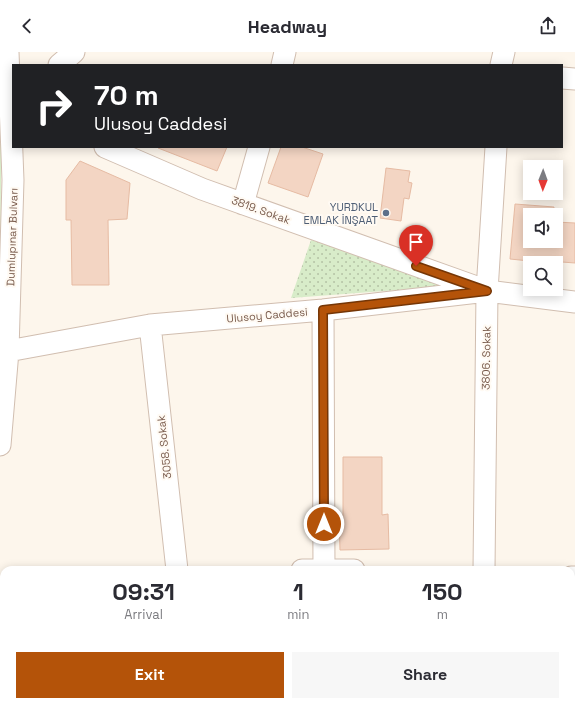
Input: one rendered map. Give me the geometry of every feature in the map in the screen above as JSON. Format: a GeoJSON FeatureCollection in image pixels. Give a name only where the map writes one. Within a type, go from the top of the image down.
{"type":"FeatureCollection","features":[{"type":"Feature","properties":{"kind":"street","name":"Dumlupınar Bulvarı"},"geometry":{"type":"LineString","coordinates":[[8,52],[12,106]]}},
{"type":"Feature","properties":{"kind":"street"},"geometry":{"type":"LineString","coordinates":[[60,64],[74,52]]}},
{"type":"Feature","properties":{"kind":"street"},"geometry":{"type":"LineString","coordinates":[[282,64],[285,52]]}},
{"type":"Feature","properties":{"kind":"street"},"geometry":{"type":"LineString","coordinates":[[502,64],[504,52]]}},
{"type":"Feature","properties":{"kind":"street"},"geometry":{"type":"LineString","coordinates":[[563,78],[575,79]]}},
{"type":"Feature","properties":{"kind":"street","name":"Dumlupınar Bulvarı"},"geometry":{"type":"LineString","coordinates":[[0,445],[8,351],[13,148]]}},
{"type":"Feature","properties":{"kind":"street","name":"3819. Sokak"},"geometry":{"type":"LineString","coordinates":[[107,148],[243,204],[487,291]]}},
{"type":"Feature","properties":{"kind":"street"},"geometry":{"type":"LineString","coordinates":[[243,204],[259,148]]}},
{"type":"Feature","properties":{"kind":"street","name":"3806. Sokak"},"geometry":{"type":"LineString","coordinates":[[484,566],[487,291],[496,148]]}},
{"type":"Feature","properties":{"kind":"street","name":"Ulusoy Caddesi"},"geometry":{"type":"LineString","coordinates":[[8,351],[150,325],[323,310],[487,291],[575,302]]}},
{"type":"Feature","properties":{"kind":"street"},"geometry":{"type":"LineString","coordinates":[[323,310],[324,566]]}},
{"type":"Feature","properties":{"kind":"street","name":"3058. Sokak"},"geometry":{"type":"LineString","coordinates":[[150,325],[177,566]]}},
{"type":"Feature","properties":{"kind":"green space"},"geometry":{"type":"Polygon","coordinates":[[[0,56],[2,79],[0,278],[0,56]]]}},
{"type":"Feature","properties":{"kind":"green space"},"geometry":{"type":"Polygon","coordinates":[[[311,240],[440,281],[438,287],[291,298],[311,240]]]}},
{"type":"Feature","properties":{"kind":"building"},"geometry":{"type":"Polygon","coordinates":[[[158,148],[227,148],[217,171],[158,148]]]}},
{"type":"Feature","properties":{"kind":"building"},"geometry":{"type":"Polygon","coordinates":[[[281,148],[305,148],[323,154],[308,197],[268,183],[281,148]]]}},
{"type":"Feature","properties":{"kind":"building"},"geometry":{"type":"Polygon","coordinates":[[[80,161],[130,183],[127,219],[108,220],[109,285],[72,285],[71,220],[66,220],[66,180],[80,161]]]}},
{"type":"Feature","properties":{"kind":"building"},"geometry":{"type":"Polygon","coordinates":[[[386,168],[410,171],[408,182],[412,183],[409,199],[404,198],[401,221],[380,218],[386,168]]]}},
{"type":"Feature","properties":{"kind":"building"},"geometry":{"type":"Polygon","coordinates":[[[515,204],[554,207],[523,208],[523,248],[563,248],[563,222],[575,223],[575,263],[563,262],[563,256],[523,256],[523,260],[510,259],[515,204]]]}},
{"type":"Feature","properties":{"kind":"building"},"geometry":{"type":"Polygon","coordinates":[[[343,457],[382,457],[382,515],[388,514],[389,549],[340,550],[339,516],[343,516],[343,457]]]}},
{"type":"Feature","properties":{"kind":"place","name":"YURDKUL EMLAK İNŞAAT"},"geometry":{"type":"Point","coordinates":[386,213]}},
{"type":"Feature","properties":{"kind":"route"},"geometry":{"type":"LineString","coordinates":[[324,524],[323,310],[487,291],[416,266]]}}]}
